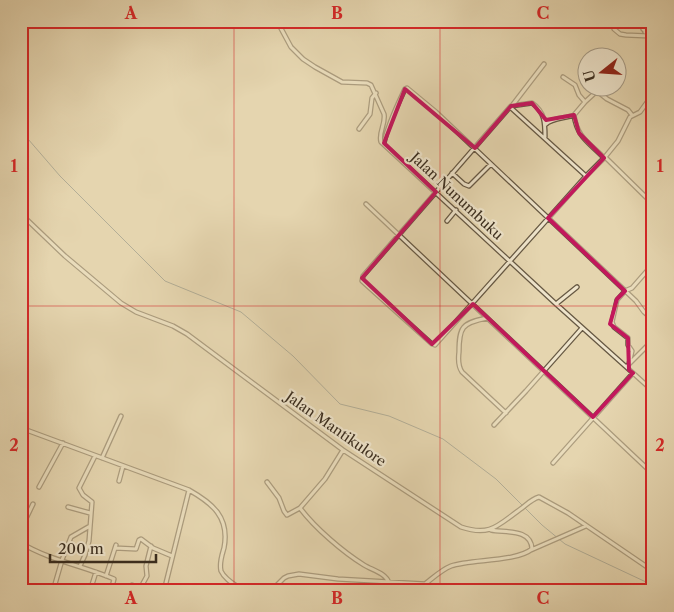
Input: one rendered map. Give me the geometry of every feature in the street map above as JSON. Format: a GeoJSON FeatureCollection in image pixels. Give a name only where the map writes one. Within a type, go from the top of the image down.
{"type":"FeatureCollection","features":[{"type":"Feature","properties":{"kind":"street"},"geometry":{"type":"LineString","coordinates":[[277,21],[292,47],[303,59],[342,82],[369,83],[376,93],[384,114],[385,119],[380,140],[384,143]]}},
{"type":"Feature","properties":{"kind":"street"},"geometry":{"type":"LineString","coordinates":[[614,21],[614,29],[620,34],[651,36]]}},
{"type":"Feature","properties":{"kind":"street"},"geometry":{"type":"LineString","coordinates":[[640,21],[645,32],[651,36]]}},
{"type":"Feature","properties":{"kind":"street"},"geometry":{"type":"LineString","coordinates":[[645,32],[653,24]]}},
{"type":"Feature","properties":{"kind":"street"},"geometry":{"type":"LineString","coordinates":[[544,64],[511,106],[362,278],[365,284],[434,346],[605,157],[618,141],[632,115],[640,112],[653,94]]}},
{"type":"Feature","properties":{"kind":"street"},"geometry":{"type":"LineString","coordinates":[[563,77],[576,85],[579,96],[586,102]]}},
{"type":"Feature","properties":{"kind":"street"},"geometry":{"type":"LineString","coordinates":[[384,143],[386,133],[406,88],[436,112],[475,148],[636,301],[653,320]]}},
{"type":"Feature","properties":{"kind":"street"},"geometry":{"type":"LineString","coordinates":[[545,125],[549,121],[568,118],[574,115],[597,91],[607,99],[628,110],[632,115]]}},
{"type":"Feature","properties":{"kind":"street"},"geometry":{"type":"LineString","coordinates":[[358,129],[370,114],[372,98],[376,93]]}},
{"type":"Feature","properties":{"kind":"street"},"geometry":{"type":"LineString","coordinates":[[648,101],[653,103]]}},
{"type":"Feature","properties":{"kind":"street"},"geometry":{"type":"LineString","coordinates":[[511,106],[534,104],[543,114],[545,137]]}},
{"type":"Feature","properties":{"kind":"street"},"geometry":{"type":"LineString","coordinates":[[511,106],[586,176]]}},
{"type":"Feature","properties":{"kind":"street"},"geometry":{"type":"LineString","coordinates":[[574,115],[579,133],[653,204]]}},
{"type":"Feature","properties":{"kind":"street","name":"Jalan Nunumbuku"},"geometry":{"type":"LineString","coordinates":[[384,143],[582,328],[653,391]]}},
{"type":"Feature","properties":{"kind":"street"},"geometry":{"type":"LineString","coordinates":[[452,173],[469,186],[491,164]]}},
{"type":"Feature","properties":{"kind":"street"},"geometry":{"type":"LineString","coordinates":[[366,204],[653,474]]}},
{"type":"Feature","properties":{"kind":"street"},"geometry":{"type":"LineString","coordinates":[[447,220],[456,210]]}},
{"type":"Feature","properties":{"kind":"street","name":"Jalan Mantikulore"},"geometry":{"type":"LineString","coordinates":[[21,214],[64,256],[121,304],[187,334],[343,450],[461,527],[472,530],[520,533],[532,544],[531,550]]}},
{"type":"Feature","properties":{"kind":"street"},"geometry":{"type":"LineString","coordinates":[[627,366],[632,351],[628,344],[628,338],[614,327],[612,322],[618,298],[625,291],[632,288],[653,264]]}},
{"type":"Feature","properties":{"kind":"street"},"geometry":{"type":"LineString","coordinates":[[556,304],[576,287]]}},
{"type":"Feature","properties":{"kind":"street"},"geometry":{"type":"LineString","coordinates":[[487,318],[470,322],[462,328],[459,336],[459,367],[506,413]]}},
{"type":"Feature","properties":{"kind":"street"},"geometry":{"type":"LineString","coordinates":[[494,425],[582,328]]}},
{"type":"Feature","properties":{"kind":"street"},"geometry":{"type":"LineString","coordinates":[[627,366],[653,340]]}},
{"type":"Feature","properties":{"kind":"street"},"geometry":{"type":"LineString","coordinates":[[553,463],[633,373]]}},
{"type":"Feature","properties":{"kind":"street"},"geometry":{"type":"LineString","coordinates":[[102,458],[121,416]]}},
{"type":"Feature","properties":{"kind":"street"},"geometry":{"type":"LineString","coordinates":[[21,428],[189,490],[206,500],[220,515],[223,522],[225,539],[220,561],[221,571],[225,577],[244,591]]}},
{"type":"Feature","properties":{"kind":"street"},"geometry":{"type":"LineString","coordinates":[[39,487],[62,443]]}},
{"type":"Feature","properties":{"kind":"street"},"geometry":{"type":"LineString","coordinates":[[268,482],[280,498],[287,516],[300,508],[325,479],[343,450]]}},
{"type":"Feature","properties":{"kind":"street"},"geometry":{"type":"LineString","coordinates":[[80,566],[87,548],[92,502],[83,495],[80,488],[94,456]]}},
{"type":"Feature","properties":{"kind":"street"},"geometry":{"type":"LineString","coordinates":[[119,481],[123,466]]}},
{"type":"Feature","properties":{"kind":"street"},"geometry":{"type":"LineString","coordinates":[[651,503],[648,497],[653,479]]}},
{"type":"Feature","properties":{"kind":"street"},"geometry":{"type":"LineString","coordinates":[[164,591],[178,537],[182,512],[189,490]]}},
{"type":"Feature","properties":{"kind":"street"},"geometry":{"type":"LineString","coordinates":[[491,530],[535,498],[542,498],[653,571]]}},
{"type":"Feature","properties":{"kind":"street"},"geometry":{"type":"LineString","coordinates":[[21,529],[33,504]]}},
{"type":"Feature","properties":{"kind":"street"},"geometry":{"type":"LineString","coordinates":[[68,507],[90,512]]}},
{"type":"Feature","properties":{"kind":"street"},"geometry":{"type":"LineString","coordinates":[[300,508],[338,545],[364,566],[386,577],[389,583]]}},
{"type":"Feature","properties":{"kind":"street"},"geometry":{"type":"LineString","coordinates":[[53,591],[71,537],[90,526]]}},
{"type":"Feature","properties":{"kind":"street"},"geometry":{"type":"LineString","coordinates":[[271,591],[284,578],[299,574],[389,583],[425,584],[442,570],[453,565],[492,560],[531,550],[586,526]]}},
{"type":"Feature","properties":{"kind":"street"},"geometry":{"type":"LineString","coordinates":[[106,576],[115,547],[136,549],[141,539],[172,556]]}},
{"type":"Feature","properties":{"kind":"street"},"geometry":{"type":"LineString","coordinates":[[21,543],[45,555],[80,566],[114,580],[111,591]]}},
{"type":"Feature","properties":{"kind":"street"},"geometry":{"type":"LineString","coordinates":[[141,587],[147,576],[146,566],[151,546]]}},
{"type":"Feature","properties":{"kind":"street"},"geometry":{"type":"LineString","coordinates":[[90,591],[96,572]]}},
{"type":"Feature","properties":{"kind":"street"},"geometry":{"type":"LineString","coordinates":[[126,591],[130,585],[150,591]]}},
{"type":"Feature","properties":{"kind":"highlighted area"},"geometry":{"type":"Polygon","coordinates":[[[405,89],[475,148],[511,106],[532,103],[546,120],[574,115],[579,133],[604,158],[548,218],[625,291],[617,299],[610,324],[628,338],[629,370],[633,373],[593,417],[473,304],[432,344],[362,278],[436,192],[384,143],[405,89]]]}},
{"type":"Feature","properties":{"kind":"waterway"},"geometry":{"type":"LineString","coordinates":[[21,134],[28,139],[60,176],[165,281],[241,312],[293,356],[340,404],[389,416],[443,439],[496,479],[542,525],[565,544],[646,582],[651,591]]}}]}
